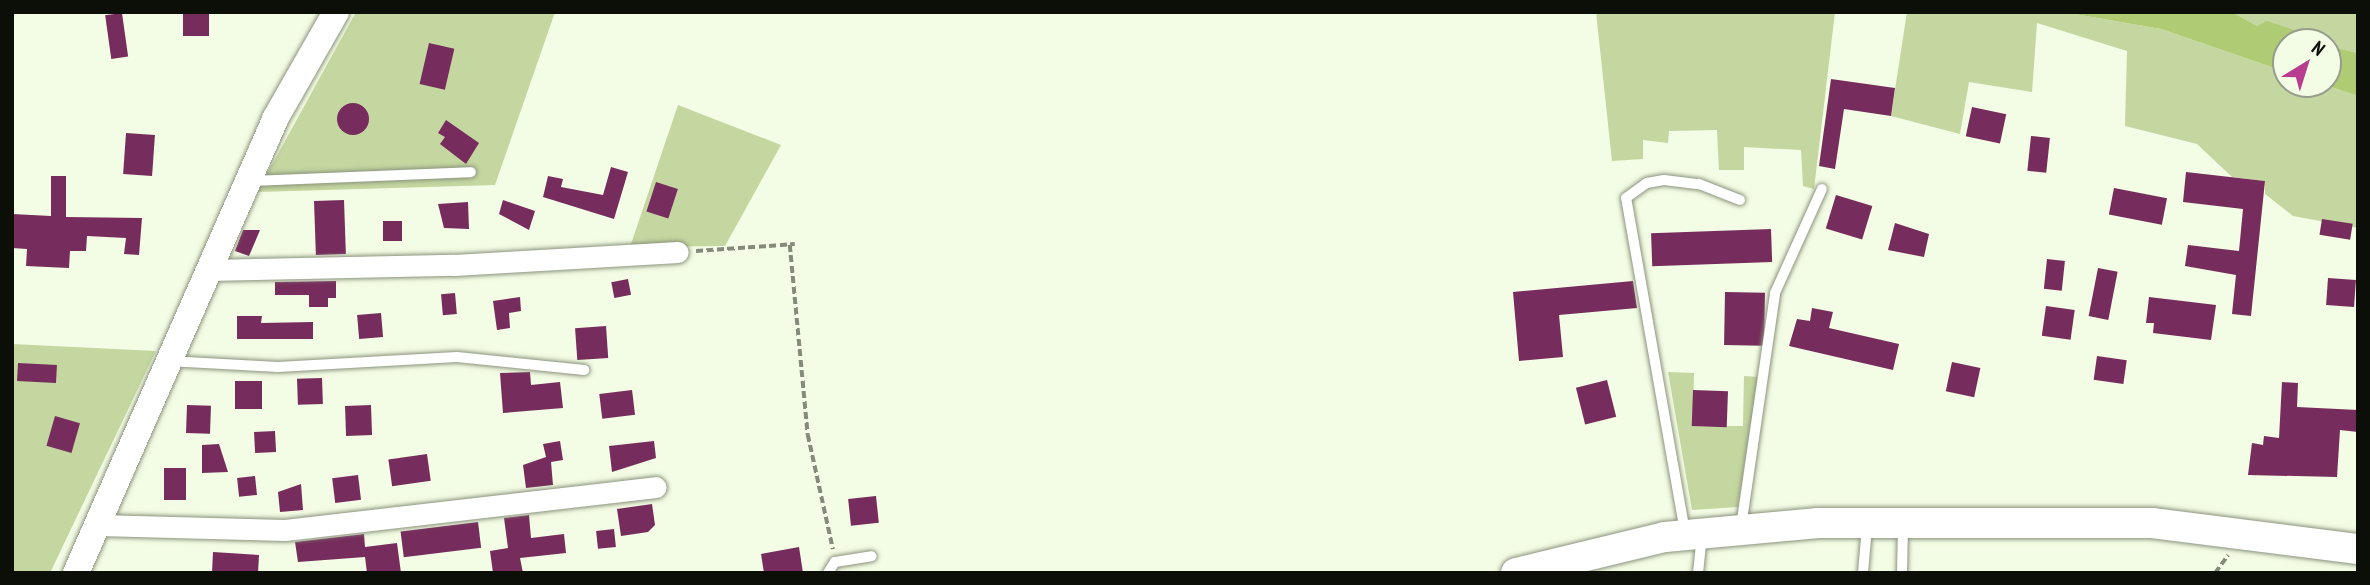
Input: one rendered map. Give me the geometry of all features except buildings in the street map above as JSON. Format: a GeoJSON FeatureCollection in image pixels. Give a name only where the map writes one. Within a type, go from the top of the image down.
{"type":"FeatureCollection","features":[{"type":"Feature","properties":{"kind":"main road"},"geometry":{"type":"LineString","coordinates":[[1516,573],[1574,565],[1693,533],[1741,527],[1868,523],[2162,524],[2358,549]]}},
{"type":"Feature","properties":{"kind":"street"},"geometry":{"type":"LineString","coordinates":[[76,573],[286,95],[336,12]]}},
{"type":"Feature","properties":{"kind":"street"},"geometry":{"type":"LineString","coordinates":[[208,270],[454,265],[678,252]]}},
{"type":"Feature","properties":{"kind":"street"},"geometry":{"type":"LineString","coordinates":[[98,525],[285,530],[656,487]]}},
{"type":"Feature","properties":{"kind":"lane"},"geometry":{"type":"LineString","coordinates":[[247,181],[471,172]]}},
{"type":"Feature","properties":{"kind":"lane"},"geometry":{"type":"LineString","coordinates":[[1698,573],[1693,533],[1626,198],[1647,183],[1664,180],[1699,184],[1740,200]]}},
{"type":"Feature","properties":{"kind":"lane"},"geometry":{"type":"LineString","coordinates":[[1741,527],[1775,293],[1822,189]]}},
{"type":"Feature","properties":{"kind":"lane"},"geometry":{"type":"LineString","coordinates":[[168,361],[278,367],[457,357],[584,370]]}},
{"type":"Feature","properties":{"kind":"lane"},"geometry":{"type":"LineString","coordinates":[[1863,573],[1868,523]]}},
{"type":"Feature","properties":{"kind":"lane"},"geometry":{"type":"LineString","coordinates":[[1902,573],[1903,523]]}},
{"type":"Feature","properties":{"kind":"lane"},"geometry":{"type":"LineString","coordinates":[[828,573],[835,562],[872,556]]}},
{"type":"Feature","properties":{"kind":"path"},"geometry":{"type":"LineString","coordinates":[[678,252],[792,245],[808,435],[835,562]]}},
{"type":"Feature","properties":{"kind":"path"},"geometry":{"type":"LineString","coordinates":[[2215,573],[2230,554]]}},
{"type":"Feature","properties":{"kind":"shaded area"},"geometry":{"type":"Polygon","coordinates":[[[356,12],[555,12],[495,185],[257,192],[356,12]]]}},
{"type":"Feature","properties":{"kind":"shaded area"},"geometry":{"type":"Polygon","coordinates":[[[1596,12],[1835,12],[1814,189],[1803,186],[1801,150],[1744,147],[1744,170],[1719,170],[1717,130],[1669,131],[1668,143],[1643,140],[1643,159],[1612,161],[1596,12]]]}},
{"type":"Feature","properties":{"kind":"shaded area"},"geometry":{"type":"Polygon","coordinates":[[[1907,12],[2063,12],[2161,29],[2272,67],[2272,98],[2342,98],[2342,91],[2358,96],[2358,228],[2293,216],[2265,194],[2265,181],[2232,177],[2197,144],[2125,126],[2127,51],[2037,23],[2032,92],[1969,82],[1960,134],[1891,116],[1907,12]]]}},
{"type":"Feature","properties":{"kind":"shaded area"},"geometry":{"type":"Polygon","coordinates":[[[2063,12],[2232,12],[2257,26],[2267,21],[2288,28],[2272,28],[2272,67],[2161,29],[2063,12]]]}},
{"type":"Feature","properties":{"kind":"shaded area"},"geometry":{"type":"Polygon","coordinates":[[[2232,12],[2358,12],[2358,53],[2342,49],[2342,28],[2257,26],[2232,12]]]}},
{"type":"Feature","properties":{"kind":"shaded area"},"geometry":{"type":"Polygon","coordinates":[[[2342,49],[2358,53],[2358,96],[2342,91],[2342,49]]]}},
{"type":"Feature","properties":{"kind":"shaded area"},"geometry":{"type":"Polygon","coordinates":[[[678,105],[781,145],[725,246],[630,247],[678,105]]]}},
{"type":"Feature","properties":{"kind":"shaded area"},"geometry":{"type":"Polygon","coordinates":[[[12,344],[156,351],[50,573],[12,573],[12,344]]]}},
{"type":"Feature","properties":{"kind":"shaded area"},"geometry":{"type":"Polygon","coordinates":[[[1668,372],[1694,373],[1693,426],[1743,426],[1744,376],[1758,377],[1738,507],[1692,510],[1668,372]]]}}]}
